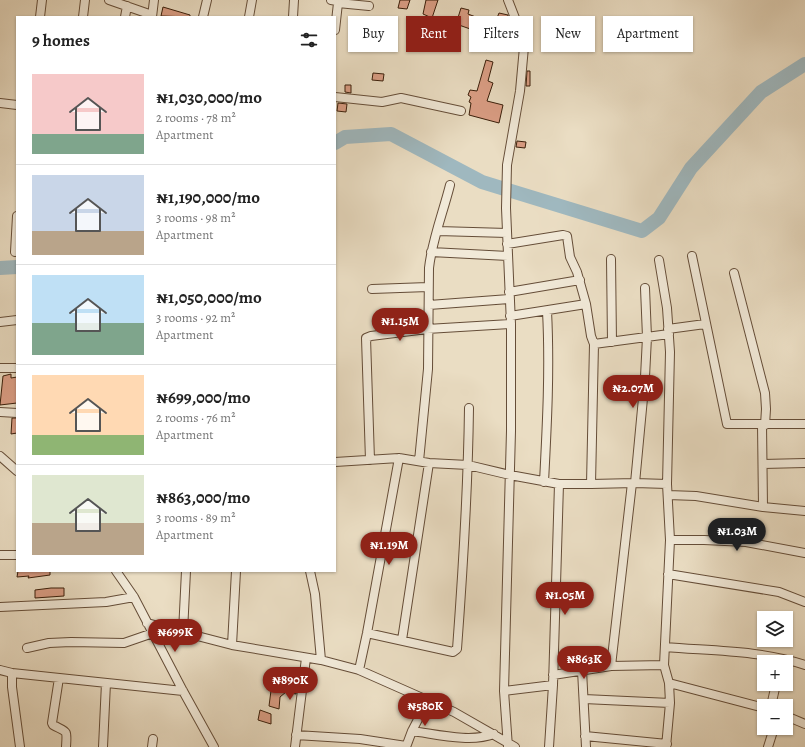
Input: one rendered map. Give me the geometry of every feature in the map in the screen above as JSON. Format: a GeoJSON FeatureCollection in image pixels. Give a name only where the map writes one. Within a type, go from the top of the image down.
{"type":"FeatureCollection","features":[{"type":"Feature","properties":{"kind":"street"},"geometry":{"type":"LineString","coordinates":[[40,16],[42,0]]}},
{"type":"Feature","properties":{"kind":"street"},"geometry":{"type":"LineString","coordinates":[[83,16],[85,0]]}},
{"type":"Feature","properties":{"kind":"street"},"geometry":{"type":"LineString","coordinates":[[109,0],[152,16],[154,0]]}},
{"type":"Feature","properties":{"kind":"street"},"geometry":{"type":"LineString","coordinates":[[203,16],[207,0]]}},
{"type":"Feature","properties":{"kind":"street"},"geometry":{"type":"LineString","coordinates":[[249,16],[252,0]]}},
{"type":"Feature","properties":{"kind":"street"},"geometry":{"type":"LineString","coordinates":[[293,16],[294,0]]}},
{"type":"Feature","properties":{"kind":"street"},"geometry":{"type":"LineString","coordinates":[[508,0],[522,36],[524,47],[520,91],[507,165],[506,208],[510,320],[510,475],[504,691],[510,746]]}},
{"type":"Feature","properties":{"kind":"street"},"geometry":{"type":"LineString","coordinates":[[334,16],[334,2],[369,6]]}},
{"type":"Feature","properties":{"kind":"street"},"geometry":{"type":"LineString","coordinates":[[125,16],[127,6]]}},
{"type":"Feature","properties":{"kind":"street"},"geometry":{"type":"LineString","coordinates":[[336,97],[382,102],[401,98],[461,111]]}},
{"type":"Feature","properties":{"kind":"street"},"geometry":{"type":"LineString","coordinates":[[0,103],[16,106]]}},
{"type":"Feature","properties":{"kind":"street"},"geometry":{"type":"LineString","coordinates":[[419,461],[428,369],[428,287],[431,252],[450,185]]}},
{"type":"Feature","properties":{"kind":"street"},"geometry":{"type":"LineString","coordinates":[[438,231],[507,233]]}},
{"type":"Feature","properties":{"kind":"street"},"geometry":{"type":"LineString","coordinates":[[15,252],[16,234]]}},
{"type":"Feature","properties":{"kind":"street"},"geometry":{"type":"LineString","coordinates":[[507,244],[565,234],[567,236],[570,256],[578,272],[594,344],[591,484]]}},
{"type":"Feature","properties":{"kind":"street"},"geometry":{"type":"LineString","coordinates":[[431,252],[508,256]]}},
{"type":"Feature","properties":{"kind":"street"},"geometry":{"type":"LineString","coordinates":[[692,256],[726,422],[729,424],[763,425],[805,424]]}},
{"type":"Feature","properties":{"kind":"street"},"geometry":{"type":"LineString","coordinates":[[611,259],[612,342]]}},
{"type":"Feature","properties":{"kind":"street"},"geometry":{"type":"LineString","coordinates":[[585,736],[667,745],[670,683],[664,665],[670,540],[667,484],[670,352],[667,308],[659,260]]}},
{"type":"Feature","properties":{"kind":"street"},"geometry":{"type":"LineString","coordinates":[[734,273],[765,393],[766,409],[763,425],[763,507]]}},
{"type":"Feature","properties":{"kind":"street"},"geometry":{"type":"LineString","coordinates":[[429,305],[509,295],[580,280]]}},
{"type":"Feature","properties":{"kind":"street"},"geometry":{"type":"LineString","coordinates":[[372,289],[428,287]]}},
{"type":"Feature","properties":{"kind":"street"},"geometry":{"type":"LineString","coordinates":[[611,666],[642,412],[647,337],[645,288]]}},
{"type":"Feature","properties":{"kind":"street"},"geometry":{"type":"LineString","coordinates":[[370,460],[366,338],[370,336],[510,320],[586,304]]}},
{"type":"Feature","properties":{"kind":"street"},"geometry":{"type":"LineString","coordinates":[[544,482],[548,392],[547,311]]}},
{"type":"Feature","properties":{"kind":"street"},"geometry":{"type":"LineString","coordinates":[[0,322],[16,320]]}},
{"type":"Feature","properties":{"kind":"street"},"geometry":{"type":"LineString","coordinates":[[594,344],[647,337],[668,331],[705,324]]}},
{"type":"Feature","properties":{"kind":"street"},"geometry":{"type":"LineString","coordinates":[[0,368],[16,368]]}},
{"type":"Feature","properties":{"kind":"street"},"geometry":{"type":"LineString","coordinates":[[367,633],[453,652],[457,649],[468,465],[469,408]]}},
{"type":"Feature","properties":{"kind":"street"},"geometry":{"type":"LineString","coordinates":[[0,412],[16,413]]}},
{"type":"Feature","properties":{"kind":"street"},"geometry":{"type":"LineString","coordinates":[[0,456],[16,470]]}},
{"type":"Feature","properties":{"kind":"street"},"geometry":{"type":"LineString","coordinates":[[336,462],[399,458],[429,463],[468,465],[510,475],[559,484],[667,484]]}},
{"type":"Feature","properties":{"kind":"street"},"geometry":{"type":"LineString","coordinates":[[359,670],[399,458]]}},
{"type":"Feature","properties":{"kind":"street"},"geometry":{"type":"LineString","coordinates":[[402,640],[429,463]]}},
{"type":"Feature","properties":{"kind":"street"},"geometry":{"type":"LineString","coordinates":[[763,464],[805,463]]}},
{"type":"Feature","properties":{"kind":"street"},"geometry":{"type":"LineString","coordinates":[[549,747],[553,685],[559,484]]}},
{"type":"Feature","properties":{"kind":"street"},"geometry":{"type":"LineString","coordinates":[[668,495],[696,496],[763,507],[805,511]]}},
{"type":"Feature","properties":{"kind":"street"},"geometry":{"type":"LineString","coordinates":[[670,540],[746,542],[805,553]]}},
{"type":"Feature","properties":{"kind":"street"},"geometry":{"type":"LineString","coordinates":[[0,555],[16,555]]}},
{"type":"Feature","properties":{"kind":"street"},"geometry":{"type":"LineString","coordinates":[[117,572],[134,597],[214,747]]}},
{"type":"Feature","properties":{"kind":"street"},"geometry":{"type":"LineString","coordinates":[[183,632],[186,572]]}},
{"type":"Feature","properties":{"kind":"street"},"geometry":{"type":"LineString","coordinates":[[232,645],[236,572]]}},
{"type":"Feature","properties":{"kind":"street"},"geometry":{"type":"LineString","coordinates":[[310,572],[315,594],[321,660]]}},
{"type":"Feature","properties":{"kind":"street"},"geometry":{"type":"LineString","coordinates":[[668,574],[779,592],[805,602]]}},
{"type":"Feature","properties":{"kind":"street"},"geometry":{"type":"LineString","coordinates":[[0,607],[106,602],[134,597]]}},
{"type":"Feature","properties":{"kind":"street"},"geometry":{"type":"LineString","coordinates":[[148,623],[232,645],[321,660],[359,670],[454,712],[494,734],[510,746]]}},
{"type":"Feature","properties":{"kind":"street"},"geometry":{"type":"LineString","coordinates":[[27,648],[49,643],[124,642],[153,633]]}},
{"type":"Feature","properties":{"kind":"street"},"geometry":{"type":"LineString","coordinates":[[665,647],[766,655]]}},
{"type":"Feature","properties":{"kind":"street"},"geometry":{"type":"LineString","coordinates":[[295,747],[306,658]]}},
{"type":"Feature","properties":{"kind":"street"},"geometry":{"type":"LineString","coordinates":[[793,662],[805,665]]}},
{"type":"Feature","properties":{"kind":"street"},"geometry":{"type":"LineString","coordinates":[[553,675],[611,666],[664,665]]}},
{"type":"Feature","properties":{"kind":"street"},"geometry":{"type":"LineString","coordinates":[[0,670],[12,673],[183,691]]}},
{"type":"Feature","properties":{"kind":"street"},"geometry":{"type":"LineString","coordinates":[[582,670],[586,747]]}},
{"type":"Feature","properties":{"kind":"street"},"geometry":{"type":"LineString","coordinates":[[12,673],[12,687],[20,747]]}},
{"type":"Feature","properties":{"kind":"street"},"geometry":{"type":"LineString","coordinates":[[59,678],[52,723],[53,725],[65,730],[67,733],[66,747]]}},
{"type":"Feature","properties":{"kind":"street"},"geometry":{"type":"LineString","coordinates":[[103,747],[106,683]]}},
{"type":"Feature","properties":{"kind":"street"},"geometry":{"type":"LineString","coordinates":[[670,683],[757,706]]}},
{"type":"Feature","properties":{"kind":"street"},"geometry":{"type":"LineString","coordinates":[[504,691],[553,685]]}},
{"type":"Feature","properties":{"kind":"street"},"geometry":{"type":"LineString","coordinates":[[584,699],[670,702]]}},
{"type":"Feature","properties":{"kind":"street"},"geometry":{"type":"LineString","coordinates":[[296,735],[360,739],[406,747],[412,731],[428,700]]}},
{"type":"Feature","properties":{"kind":"street"},"geometry":{"type":"LineString","coordinates":[[793,719],[805,724]]}},
{"type":"Feature","properties":{"kind":"street"},"geometry":{"type":"LineString","coordinates":[[412,731],[468,737],[488,736],[494,734]]}},
{"type":"Feature","properties":{"kind":"street"},"geometry":{"type":"LineString","coordinates":[[768,747],[772,735]]}},
{"type":"Feature","properties":{"kind":"building"},"geometry":{"type":"Polygon","coordinates":[[[400,0],[410,0],[407,9],[398,8],[400,0]]]}},
{"type":"Feature","properties":{"kind":"building"},"geometry":{"type":"Polygon","coordinates":[[[426,0],[438,0],[433,16],[423,14],[426,0]]]}},
{"type":"Feature","properties":{"kind":"building"},"geometry":{"type":"Polygon","coordinates":[[[163,7],[190,15],[190,16],[161,16],[163,7]]]}},
{"type":"Feature","properties":{"kind":"building"},"geometry":{"type":"Polygon","coordinates":[[[461,8],[469,10],[468,14],[473,16],[469,16],[469,29],[461,26],[461,16],[458,16],[461,8]]]}},
{"type":"Feature","properties":{"kind":"building"},"geometry":{"type":"Polygon","coordinates":[[[499,13],[508,15],[508,16],[498,16],[499,13]]]}},
{"type":"Feature","properties":{"kind":"building"},"geometry":{"type":"Polygon","coordinates":[[[486,60],[493,62],[488,81],[493,83],[487,101],[503,105],[499,123],[469,115],[471,103],[469,102],[471,97],[468,95],[470,90],[477,91],[486,60]]]}},
{"type":"Feature","properties":{"kind":"building"},"geometry":{"type":"Polygon","coordinates":[[[527,71],[530,71],[530,86],[526,86],[527,71]]]}},
{"type":"Feature","properties":{"kind":"building"},"geometry":{"type":"Polygon","coordinates":[[[373,73],[384,74],[383,81],[372,80],[373,73]]]}},
{"type":"Feature","properties":{"kind":"building"},"geometry":{"type":"Polygon","coordinates":[[[345,85],[351,85],[351,93],[345,92],[345,85]]]}},
{"type":"Feature","properties":{"kind":"building"},"geometry":{"type":"Polygon","coordinates":[[[338,103],[347,104],[346,112],[337,111],[338,103]]]}},
{"type":"Feature","properties":{"kind":"building"},"geometry":{"type":"Polygon","coordinates":[[[517,141],[526,142],[525,148],[516,147],[517,141]]]}},
{"type":"Feature","properties":{"kind":"building"},"geometry":{"type":"Polygon","coordinates":[[[11,374],[11,378],[16,377],[16,403],[0,405],[3,376],[11,374]]]}},
{"type":"Feature","properties":{"kind":"building"},"geometry":{"type":"Polygon","coordinates":[[[12,418],[16,418],[16,433],[11,434],[12,418]]]}},
{"type":"Feature","properties":{"kind":"building"},"geometry":{"type":"Polygon","coordinates":[[[18,572],[50,572],[50,575],[28,578],[29,576],[17,577],[18,572]]]}},
{"type":"Feature","properties":{"kind":"building"},"geometry":{"type":"Polygon","coordinates":[[[64,588],[64,596],[35,598],[35,590],[64,588]]]}},
{"type":"Feature","properties":{"kind":"building"},"geometry":{"type":"Polygon","coordinates":[[[289,673],[298,674],[296,694],[286,692],[280,697],[279,709],[269,706],[272,683],[288,685],[289,673]]]}},
{"type":"Feature","properties":{"kind":"building"},"geometry":{"type":"Polygon","coordinates":[[[260,710],[271,714],[271,724],[258,720],[260,710]]]}},
{"type":"Feature","properties":{"kind":"waterway"},"geometry":{"type":"LineString","coordinates":[[336,142],[345,137],[391,134],[482,182],[642,231],[659,218],[691,168],[761,92],[805,64]]}},
{"type":"Feature","properties":{"kind":"waterway"},"geometry":{"type":"LineString","coordinates":[[0,268],[16,267]]}}]}
